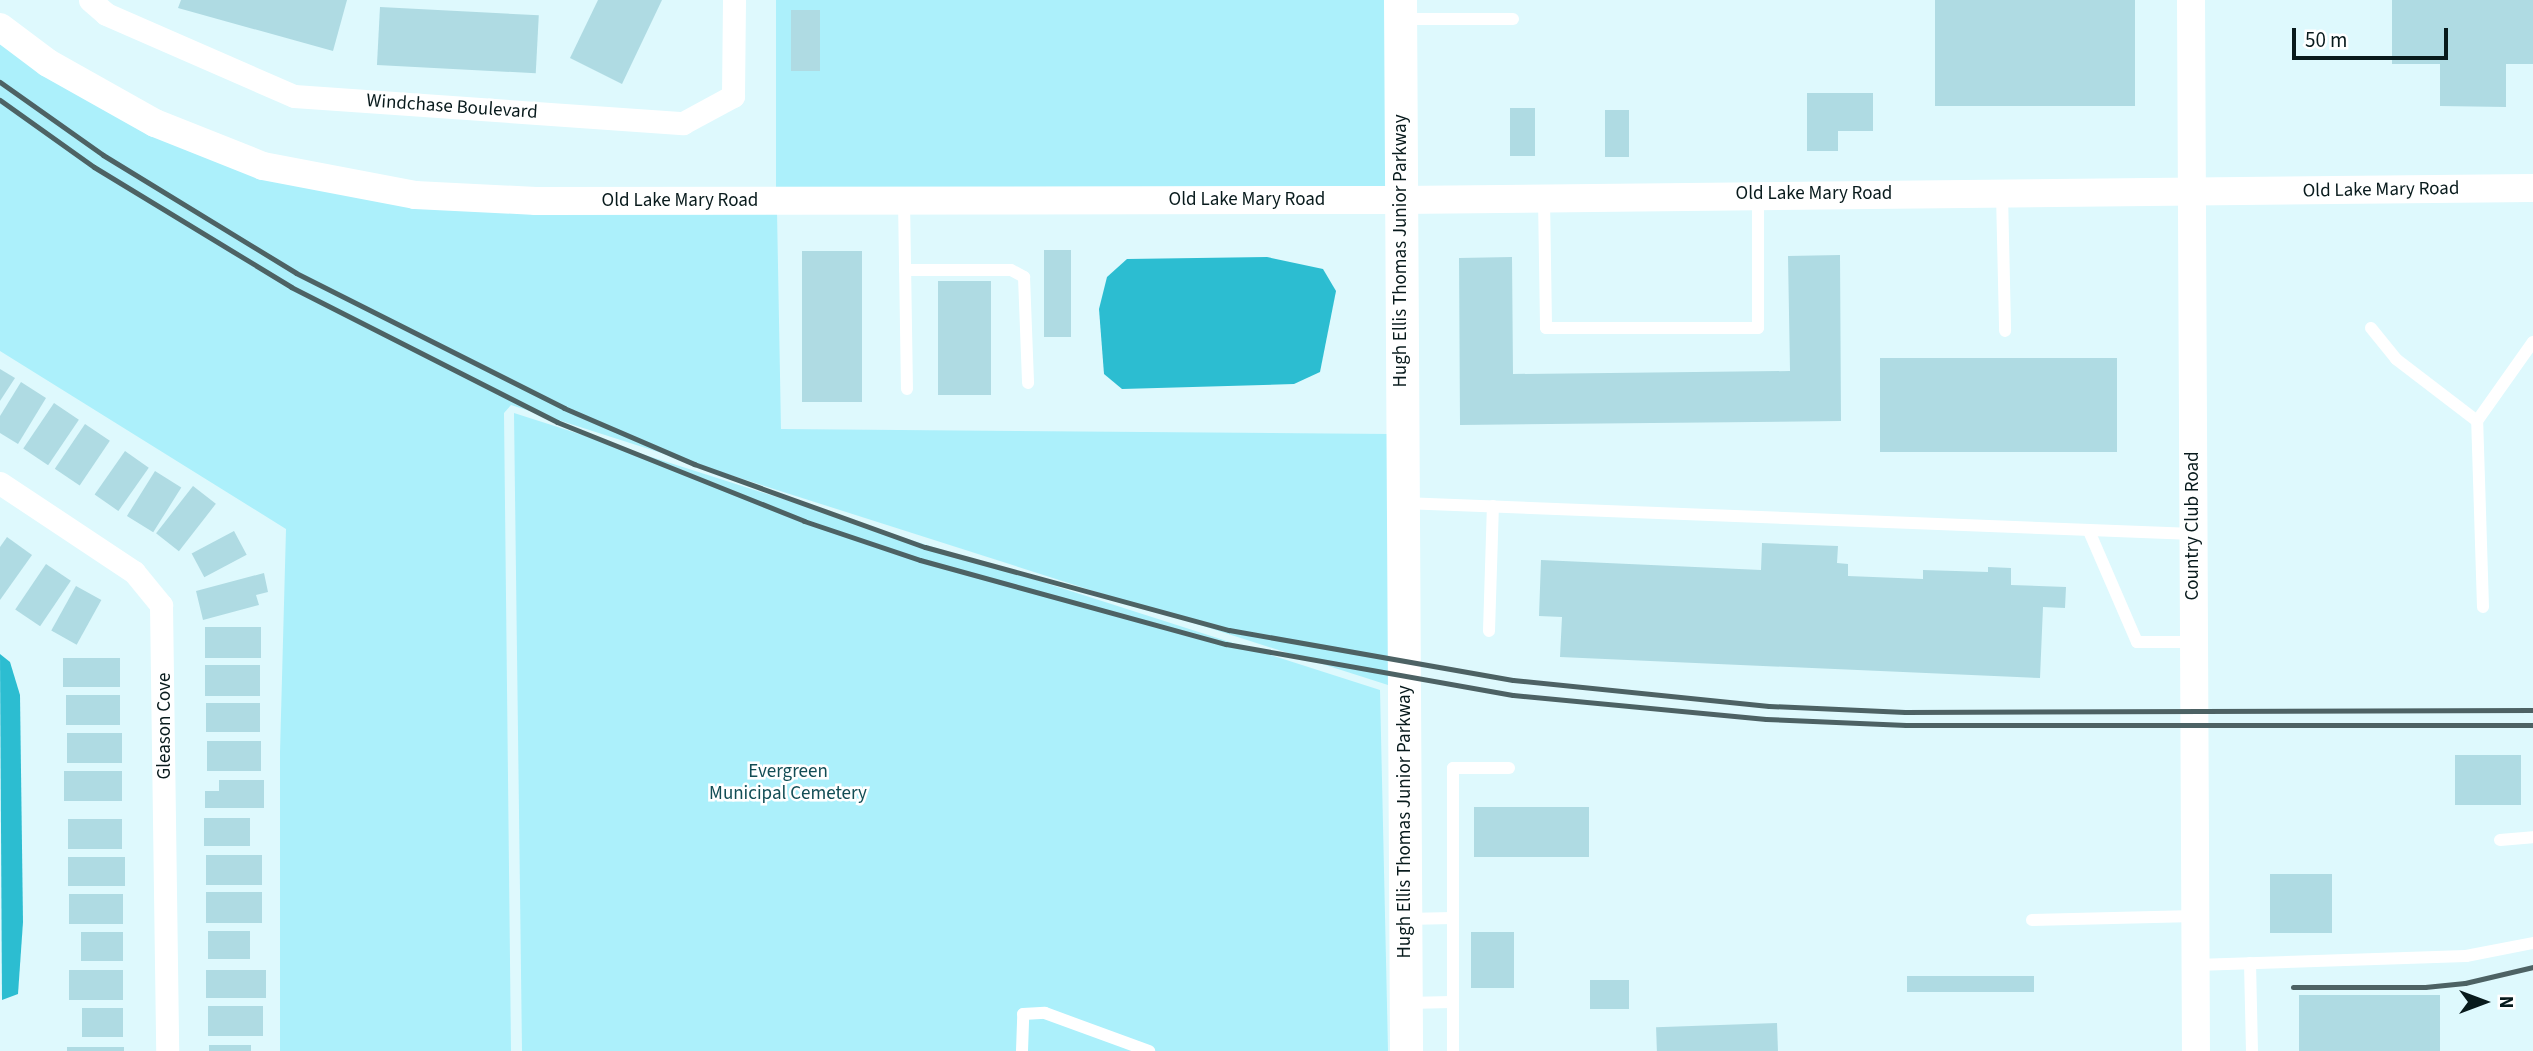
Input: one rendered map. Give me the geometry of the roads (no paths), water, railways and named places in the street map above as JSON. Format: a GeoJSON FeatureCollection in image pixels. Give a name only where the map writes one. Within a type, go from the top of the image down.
{"type":"FeatureCollection","features":[{"type":"Feature","properties":{"kind":"main road","name":"Hugh Ellis Thomas Junior Parkway"},"geometry":{"type":"LineString","coordinates":[[1400,9],[1406,1051]]}},
{"type":"Feature","properties":{"kind":"street","name":"Windchase Boulevard"},"geometry":{"type":"LineString","coordinates":[[90,0],[106,14],[294,96],[683,123],[733,96],[734,0]]}},
{"type":"Feature","properties":{"kind":"street","name":"Country Club Road"},"geometry":{"type":"LineString","coordinates":[[2192,0],[2190,192],[2196,1051]]}},
{"type":"Feature","properties":{"kind":"street","name":"Old Lake Mary Road"},"geometry":{"type":"LineString","coordinates":[[0,27],[48,63],[155,123],[263,166],[338,183],[415,195],[536,201],[1400,200],[2533,188]]}},
{"type":"Feature","properties":{"kind":"street","name":"Gleason Cove"},"geometry":{"type":"LineString","coordinates":[[0,483],[134,572],[160,605],[167,1051]]}},
{"type":"Feature","properties":{"kind":"lane"},"geometry":{"type":"LineString","coordinates":[[1400,9],[1513,19]]}},
{"type":"Feature","properties":{"kind":"lane"},"geometry":{"type":"LineString","coordinates":[[2002,193],[2005,331]]}},
{"type":"Feature","properties":{"kind":"lane"},"geometry":{"type":"LineString","coordinates":[[1544,198],[1546,328],[1758,328],[1758,195]]}},
{"type":"Feature","properties":{"kind":"lane"},"geometry":{"type":"LineString","coordinates":[[904,200],[907,389]]}},
{"type":"Feature","properties":{"kind":"lane"},"geometry":{"type":"LineString","coordinates":[[905,270],[1010,270],[1024,277],[1028,383]]}},
{"type":"Feature","properties":{"kind":"lane"},"geometry":{"type":"LineString","coordinates":[[2371,328],[2396,359],[2477,421]]}},
{"type":"Feature","properties":{"kind":"lane"},"geometry":{"type":"LineString","coordinates":[[2483,607],[2477,421],[2533,341]]}},
{"type":"Feature","properties":{"kind":"lane"},"geometry":{"type":"LineString","coordinates":[[1402,503],[2193,534]]}},
{"type":"Feature","properties":{"kind":"lane"},"geometry":{"type":"LineString","coordinates":[[1489,631],[1493,506]]}},
{"type":"Feature","properties":{"kind":"lane"},"geometry":{"type":"LineString","coordinates":[[2089,531],[2137,642],[2194,642]]}},
{"type":"Feature","properties":{"kind":"lane"},"geometry":{"type":"LineString","coordinates":[[1453,1051],[1453,768],[1509,768]]}},
{"type":"Feature","properties":{"kind":"lane"},"geometry":{"type":"LineString","coordinates":[[2500,840],[2533,837]]}},
{"type":"Feature","properties":{"kind":"lane"},"geometry":{"type":"LineString","coordinates":[[2032,920],[2196,916]]}},
{"type":"Feature","properties":{"kind":"lane"},"geometry":{"type":"LineString","coordinates":[[1406,919],[1453,918]]}},
{"type":"Feature","properties":{"kind":"lane"},"geometry":{"type":"LineString","coordinates":[[2195,965],[2466,956],[2533,943]]}},
{"type":"Feature","properties":{"kind":"lane"},"geometry":{"type":"LineString","coordinates":[[2250,963],[2252,1051]]}},
{"type":"Feature","properties":{"kind":"lane"},"geometry":{"type":"LineString","coordinates":[[1406,1003],[1452,1002]]}},
{"type":"Feature","properties":{"kind":"lane"},"geometry":{"type":"LineString","coordinates":[[1022,1051],[1023,1014],[1045,1013],[1149,1051]]}},
{"type":"Feature","properties":{"kind":"lane"},"geometry":{"type":"LineString","coordinates":[[1112,1037],[1112,1051]]}},
{"type":"Feature","properties":{"kind":"railway"},"geometry":{"type":"LineString","coordinates":[[0,82],[103,155],[296,273],[564,408],[694,464],[925,547],[1229,630],[1513,680],[1769,706],[1905,712],[2533,710]]}},
{"type":"Feature","properties":{"kind":"railway"},"geometry":{"type":"LineString","coordinates":[[0,100],[94,167],[291,287],[557,422],[804,521],[920,560],[1226,644],[1513,695],[1766,719],[1906,725],[2533,725]]}},
{"type":"Feature","properties":{"kind":"railway"},"geometry":{"type":"LineString","coordinates":[[2293,987],[2425,987],[2465,983],[2533,967]]}},
{"type":"Feature","properties":{"kind":"park label","name":"Evergreen Municipal Cemetery"},"geometry":{"type":"Point","coordinates":[788,783]}}]}
